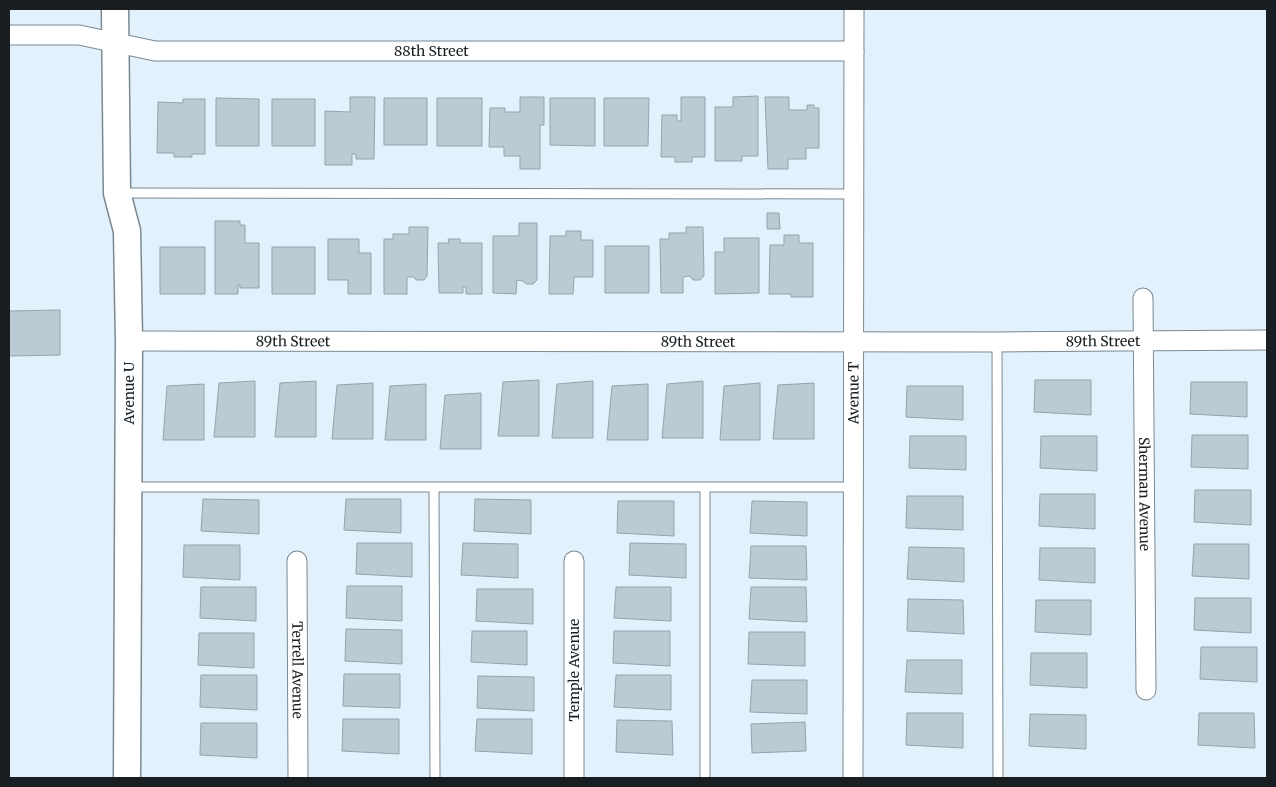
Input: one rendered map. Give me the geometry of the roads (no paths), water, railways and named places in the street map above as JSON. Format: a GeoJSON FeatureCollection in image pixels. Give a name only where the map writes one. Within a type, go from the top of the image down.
{"type":"FeatureCollection","features":[{"type":"Feature","properties":{"kind":"street","name":"Avenue U"},"geometry":{"type":"LineString","coordinates":[[115,9],[117,193],[127,231],[129,341],[127,778]]}},
{"type":"Feature","properties":{"kind":"street","name":"Avenue T"},"geometry":{"type":"LineString","coordinates":[[853,778],[854,9]]}},
{"type":"Feature","properties":{"kind":"street","name":"88th Street"},"geometry":{"type":"LineString","coordinates":[[9,35],[79,35],[155,51],[854,51]]}},
{"type":"Feature","properties":{"kind":"street","name":"Sherman Avenue"},"geometry":{"type":"LineString","coordinates":[[1143,298],[1146,690]]}},
{"type":"Feature","properties":{"kind":"street","name":"89th Street"},"geometry":{"type":"LineString","coordinates":[[129,341],[997,342],[1267,340]]}},
{"type":"Feature","properties":{"kind":"street","name":"Terrell Avenue"},"geometry":{"type":"LineString","coordinates":[[297,561],[298,778]]}},
{"type":"Feature","properties":{"kind":"street","name":"Temple Avenue"},"geometry":{"type":"LineString","coordinates":[[574,561],[574,778]]}},
{"type":"Feature","properties":{"kind":"lane"},"geometry":{"type":"LineString","coordinates":[[117,193],[854,194]]}},
{"type":"Feature","properties":{"kind":"lane"},"geometry":{"type":"LineString","coordinates":[[997,342],[998,778]]}},
{"type":"Feature","properties":{"kind":"lane"},"geometry":{"type":"LineString","coordinates":[[128,487],[853,487]]}},
{"type":"Feature","properties":{"kind":"lane"},"geometry":{"type":"LineString","coordinates":[[434,487],[435,778]]}},
{"type":"Feature","properties":{"kind":"lane"},"geometry":{"type":"LineString","coordinates":[[705,487],[705,778]]}}]}
